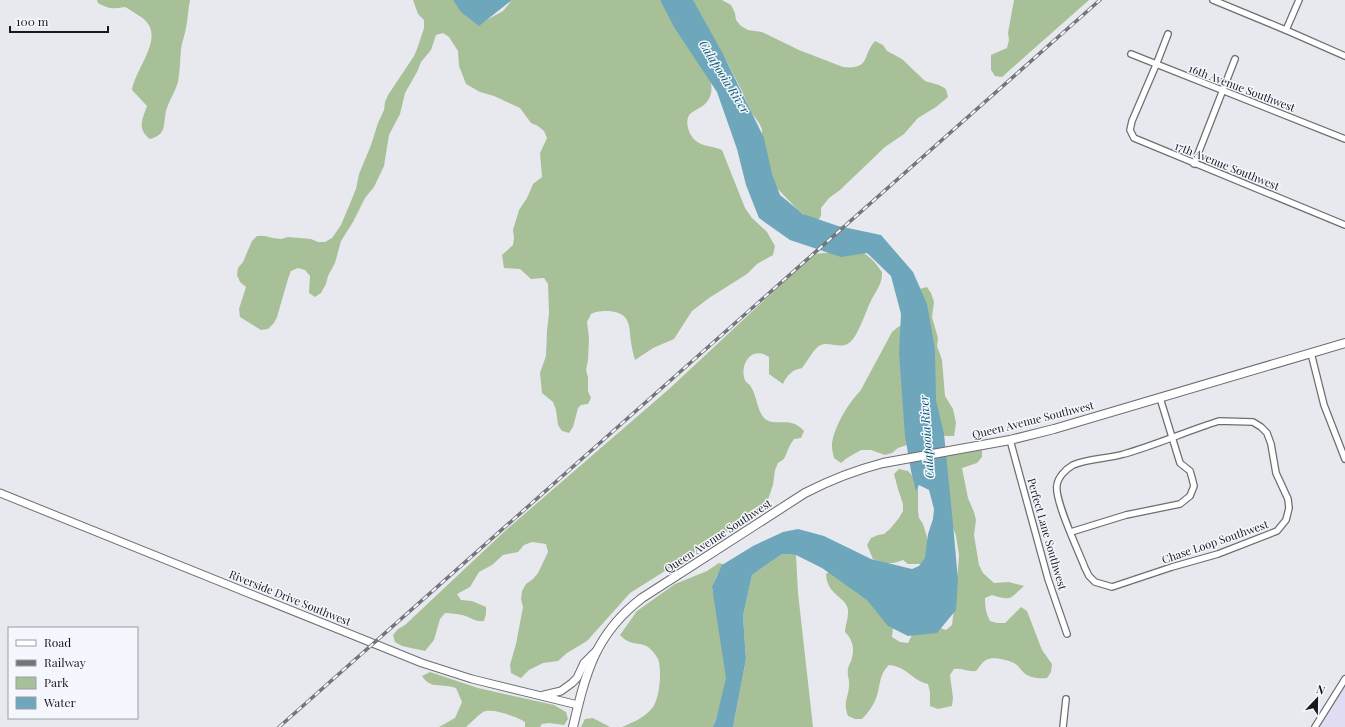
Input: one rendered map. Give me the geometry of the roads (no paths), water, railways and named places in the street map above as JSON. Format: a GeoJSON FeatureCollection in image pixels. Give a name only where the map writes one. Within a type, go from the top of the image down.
{"type":"FeatureCollection","features":[{"type":"Feature","properties":{"kind":"main road","name":"Queen Avenue Southwest"},"geometry":{"type":"LineString","coordinates":[[573,727],[588,669],[596,650],[621,616],[642,598],[815,488],[836,478],[863,469],[897,461],[1010,440],[1085,420],[1345,343]]}},
{"type":"Feature","properties":{"kind":"street"},"geometry":{"type":"LineString","coordinates":[[1213,0],[1345,56]]}},
{"type":"Feature","properties":{"kind":"street"},"geometry":{"type":"LineString","coordinates":[[1286,30],[1299,0]]}},
{"type":"Feature","properties":{"kind":"street","name":"17th Avenue Southwest"},"geometry":{"type":"LineString","coordinates":[[1168,34],[1132,121],[1130,130],[1134,138],[1345,225]]}},
{"type":"Feature","properties":{"kind":"street","name":"16th Avenue Southwest"},"geometry":{"type":"LineString","coordinates":[[1131,54],[1223,92],[1345,139]]}},
{"type":"Feature","properties":{"kind":"street"},"geometry":{"type":"LineString","coordinates":[[1194,164],[1235,59]]}},
{"type":"Feature","properties":{"kind":"street"},"geometry":{"type":"LineString","coordinates":[[1311,353],[1324,404],[1345,459]]}},
{"type":"Feature","properties":{"kind":"street"},"geometry":{"type":"LineString","coordinates":[[1071,532],[1126,515],[1180,504],[1190,496],[1194,486],[1190,471],[1180,463],[1160,398]]}},
{"type":"Feature","properties":{"kind":"street","name":"Chase Loop Southwest"},"geometry":{"type":"LineString","coordinates":[[1219,421],[1253,422],[1267,433],[1271,444],[1276,473],[1288,498],[1289,508],[1286,520],[1277,531],[1218,554],[1172,567],[1112,587],[1095,582],[1089,576],[1071,532],[1057,497],[1056,486],[1060,476],[1072,465],[1147,448],[1172,437],[1219,421]]}},
{"type":"Feature","properties":{"kind":"street","name":"Perfect Lane Southwest"},"geometry":{"type":"LineString","coordinates":[[1010,440],[1048,578],[1067,634]]}},
{"type":"Feature","properties":{"kind":"street","name":"Riverside Drive Southwest"},"geometry":{"type":"LineString","coordinates":[[0,493],[422,663],[472,679],[578,705]]}},
{"type":"Feature","properties":{"kind":"street"},"geometry":{"type":"LineString","coordinates":[[539,695],[554,693],[567,688],[577,678],[584,663],[596,650]]}},
{"type":"Feature","properties":{"kind":"street"},"geometry":{"type":"LineString","coordinates":[[1315,727],[1345,679]]}},
{"type":"Feature","properties":{"kind":"street"},"geometry":{"type":"LineString","coordinates":[[1063,727],[1066,699]]}},
{"type":"Feature","properties":{"kind":"water"},"geometry":{"type":"Polygon","coordinates":[[[453,0],[512,0],[479,26],[461,12],[453,0]]]}},
{"type":"Feature","properties":{"kind":"water","name":"Calapooia River"},"geometry":{"type":"Polygon","coordinates":[[[660,0],[693,0],[723,54],[764,138],[772,174],[780,195],[803,214],[838,226],[881,235],[913,272],[927,304],[935,349],[936,400],[944,434],[958,580],[956,610],[937,633],[908,636],[888,626],[867,600],[822,568],[796,555],[782,554],[752,575],[743,616],[746,659],[733,727],[713,727],[726,678],[712,587],[722,565],[753,546],[783,532],[798,529],[824,536],[871,559],[912,569],[919,566],[925,558],[928,534],[933,519],[934,509],[929,490],[919,485],[916,491],[911,471],[905,436],[899,353],[901,314],[891,276],[867,253],[841,257],[790,240],[759,218],[746,185],[737,149],[717,92],[674,27],[660,0]]]}},
{"type":"Feature","properties":{"kind":"railway"},"geometry":{"type":"LineString","coordinates":[[279,727],[1100,0]]}}]}
